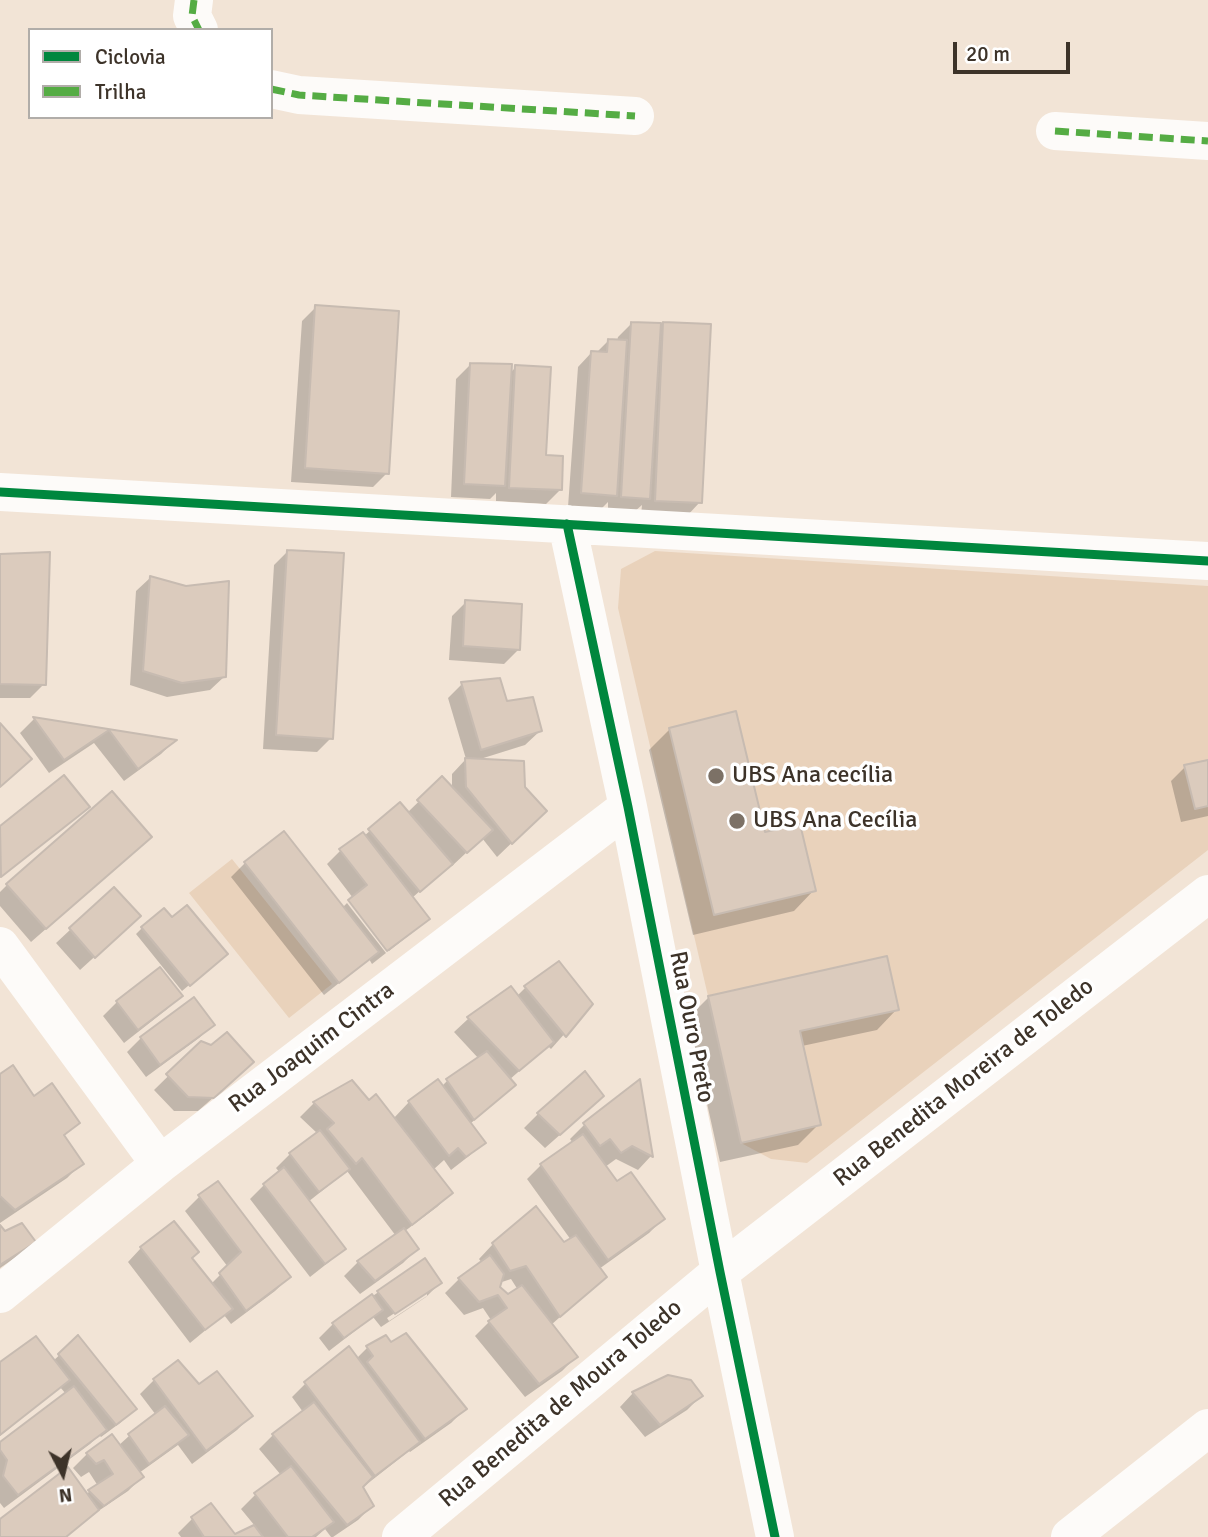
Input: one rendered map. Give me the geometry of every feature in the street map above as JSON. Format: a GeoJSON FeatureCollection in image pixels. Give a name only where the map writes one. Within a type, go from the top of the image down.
{"type":"FeatureCollection","features":[{"type":"Feature","properties":{"kind":"street"},"geometry":{"type":"LineString","coordinates":[[194,0],[192,16],[198,28]]}},
{"type":"Feature","properties":{"kind":"street"},"geometry":{"type":"LineString","coordinates":[[273,90],[299,96],[635,116]]}},
{"type":"Feature","properties":{"kind":"street"},"geometry":{"type":"LineString","coordinates":[[1055,131],[1208,141]]}},
{"type":"Feature","properties":{"kind":"street"},"geometry":{"type":"LineString","coordinates":[[0,492],[1208,561]]}},
{"type":"Feature","properties":{"kind":"street","name":"Rua Ouro Preto"},"geometry":{"type":"LineString","coordinates":[[567,524],[628,807],[775,1537]]}},
{"type":"Feature","properties":{"kind":"street","name":"Rua Joaquim Cintra"},"geometry":{"type":"LineString","coordinates":[[0,1294],[160,1164],[628,807]]}},
{"type":"Feature","properties":{"kind":"street","name":"Rua Benedita Moreira de Toledo"},"geometry":{"type":"LineString","coordinates":[[720,1272],[1208,894]]}},
{"type":"Feature","properties":{"kind":"street"},"geometry":{"type":"LineString","coordinates":[[0,946],[160,1164]]}},
{"type":"Feature","properties":{"kind":"street","name":"Rua Benedita de Moura Toledo"},"geometry":{"type":"LineString","coordinates":[[401,1537],[720,1272]]}},
{"type":"Feature","properties":{"kind":"street"},"geometry":{"type":"LineString","coordinates":[[1070,1537],[1208,1428]]}},
{"type":"Feature","properties":{"kind":"shaded area"},"geometry":{"type":"Polygon","coordinates":[[[655,551],[1208,586],[1208,850],[807,1163],[771,1159],[741,1143],[618,608],[621,569],[655,551]]]}},
{"type":"Feature","properties":{"kind":"shaded area"},"geometry":{"type":"Polygon","coordinates":[[[232,859],[332,984],[289,1018],[189,893],[232,859]]]}},
{"type":"Feature","properties":{"kind":"building"},"geometry":{"type":"Polygon","coordinates":[[[315,305],[399,311],[389,474],[305,468],[315,305]]]}},
{"type":"Feature","properties":{"kind":"building"},"geometry":{"type":"Polygon","coordinates":[[[631,322],[661,323],[650,499],[621,497],[631,322]]]}},
{"type":"Feature","properties":{"kind":"building"},"geometry":{"type":"Polygon","coordinates":[[[663,322],[711,324],[702,503],[655,501],[663,322]]]}},
{"type":"Feature","properties":{"kind":"building"},"geometry":{"type":"Polygon","coordinates":[[[608,339],[627,340],[617,496],[581,493],[591,351],[607,352],[608,339]]]}},
{"type":"Feature","properties":{"kind":"building"},"geometry":{"type":"Polygon","coordinates":[[[470,363],[512,364],[505,486],[464,484],[470,363]]]}},
{"type":"Feature","properties":{"kind":"building"},"geometry":{"type":"Polygon","coordinates":[[[515,365],[551,367],[546,455],[563,456],[562,490],[509,488],[515,365]]]}},
{"type":"Feature","properties":{"kind":"building"},"geometry":{"type":"Polygon","coordinates":[[[287,550],[344,553],[333,739],[276,735],[287,550]]]}},
{"type":"Feature","properties":{"kind":"building"},"geometry":{"type":"Polygon","coordinates":[[[50,552],[46,685],[0,684],[0,554],[50,552]]]}},
{"type":"Feature","properties":{"kind":"building"},"geometry":{"type":"Polygon","coordinates":[[[150,576],[186,586],[229,581],[226,677],[182,683],[143,671],[150,576]]]}},
{"type":"Feature","properties":{"kind":"building"},"geometry":{"type":"Polygon","coordinates":[[[465,600],[522,604],[520,650],[463,646],[465,600]]]}},
{"type":"Feature","properties":{"kind":"building"},"geometry":{"type":"Polygon","coordinates":[[[500,678],[507,701],[533,697],[542,731],[481,750],[461,682],[500,678]]]}},
{"type":"Feature","properties":{"kind":"building","name":"UBS Ana cecília"},"geometry":{"type":"Polygon","coordinates":[[[736,711],[765,832],[800,824],[816,891],[714,915],[669,728],[736,711]]]}},
{"type":"Feature","properties":{"kind":"building"},"geometry":{"type":"Polygon","coordinates":[[[33,717],[177,740],[138,769],[109,730],[64,760],[33,717]]]}},
{"type":"Feature","properties":{"kind":"building"},"geometry":{"type":"Polygon","coordinates":[[[0,723],[32,759],[0,787],[0,723]]]}},
{"type":"Feature","properties":{"kind":"building"},"geometry":{"type":"Polygon","coordinates":[[[465,758],[524,761],[525,787],[547,811],[512,844],[466,787],[465,758]]]}},
{"type":"Feature","properties":{"kind":"building"},"geometry":{"type":"Polygon","coordinates":[[[1208,760],[1208,806],[1195,809],[1184,765],[1208,760]]]}},
{"type":"Feature","properties":{"kind":"building"},"geometry":{"type":"Polygon","coordinates":[[[64,775],[90,807],[1,877],[0,826],[64,775]]]}},
{"type":"Feature","properties":{"kind":"building"},"geometry":{"type":"Polygon","coordinates":[[[442,776],[493,830],[467,853],[417,800],[442,776]]]}},
{"type":"Feature","properties":{"kind":"building"},"geometry":{"type":"Polygon","coordinates":[[[112,791],[152,837],[46,929],[6,884],[112,791]]]}},
{"type":"Feature","properties":{"kind":"building"},"geometry":{"type":"Polygon","coordinates":[[[400,802],[453,864],[420,892],[368,829],[400,802]]]}},
{"type":"Feature","properties":{"kind":"building"},"geometry":{"type":"Polygon","coordinates":[[[284,831],[379,952],[339,983],[244,862],[284,831]]]}},
{"type":"Feature","properties":{"kind":"building"},"geometry":{"type":"Polygon","coordinates":[[[363,832],[430,919],[387,951],[348,900],[367,885],[339,849],[363,832]]]}},
{"type":"Feature","properties":{"kind":"building"},"geometry":{"type":"Polygon","coordinates":[[[114,887],[141,916],[95,958],[69,928],[114,887]]]}},
{"type":"Feature","properties":{"kind":"building"},"geometry":{"type":"Polygon","coordinates":[[[187,905],[228,954],[190,986],[141,927],[164,908],[172,917],[187,905]]]}},
{"type":"Feature","properties":{"kind":"building"},"geometry":{"type":"Polygon","coordinates":[[[887,956],[899,1010],[800,1031],[821,1125],[741,1143],[708,996],[887,956]]]}},
{"type":"Feature","properties":{"kind":"building"},"geometry":{"type":"Polygon","coordinates":[[[559,961],[593,1004],[566,1037],[524,986],[559,961]]]}},
{"type":"Feature","properties":{"kind":"building"},"geometry":{"type":"Polygon","coordinates":[[[160,967],[183,996],[138,1030],[116,1001],[160,967]]]}},
{"type":"Feature","properties":{"kind":"building"},"geometry":{"type":"Polygon","coordinates":[[[511,986],[554,1042],[519,1071],[467,1017],[511,986]]]}},
{"type":"Feature","properties":{"kind":"building"},"geometry":{"type":"Polygon","coordinates":[[[194,997],[215,1025],[160,1065],[140,1037],[194,997]]]}},
{"type":"Feature","properties":{"kind":"building"},"geometry":{"type":"Polygon","coordinates":[[[227,1032],[254,1062],[214,1098],[188,1097],[166,1074],[201,1041],[211,1045],[227,1032]]]}},
{"type":"Feature","properties":{"kind":"building"},"geometry":{"type":"Polygon","coordinates":[[[487,1051],[516,1085],[474,1120],[446,1079],[487,1051]]]}},
{"type":"Feature","properties":{"kind":"building"},"geometry":{"type":"Polygon","coordinates":[[[13,1065],[34,1096],[52,1083],[80,1123],[64,1135],[84,1164],[15,1210],[0,1196],[0,1074],[13,1065]]]}},
{"type":"Feature","properties":{"kind":"building"},"geometry":{"type":"Polygon","coordinates":[[[585,1071],[604,1096],[560,1135],[537,1113],[585,1071]]]}},
{"type":"Feature","properties":{"kind":"building"},"geometry":{"type":"Polygon","coordinates":[[[438,1079],[486,1143],[466,1157],[458,1148],[449,1156],[408,1101],[438,1079]]]}},
{"type":"Feature","properties":{"kind":"building"},"geometry":{"type":"Polygon","coordinates":[[[640,1079],[653,1157],[632,1146],[621,1153],[610,1139],[600,1146],[583,1123],[640,1079]]]}},
{"type":"Feature","properties":{"kind":"building"},"geometry":{"type":"Polygon","coordinates":[[[352,1080],[369,1100],[376,1094],[453,1193],[412,1225],[362,1158],[356,1164],[327,1129],[334,1123],[313,1102],[352,1080]]]}},
{"type":"Feature","properties":{"kind":"building"},"geometry":{"type":"Polygon","coordinates":[[[320,1130],[350,1169],[319,1192],[289,1153],[320,1130]]]}},
{"type":"Feature","properties":{"kind":"building"},"geometry":{"type":"Polygon","coordinates":[[[583,1134],[617,1181],[631,1172],[665,1219],[608,1260],[540,1164],[583,1134]]]}},
{"type":"Feature","properties":{"kind":"building"},"geometry":{"type":"Polygon","coordinates":[[[284,1167],[346,1249],[325,1264],[263,1184],[284,1167]]]}},
{"type":"Feature","properties":{"kind":"building"},"geometry":{"type":"Polygon","coordinates":[[[218,1181],[291,1277],[246,1311],[219,1273],[241,1252],[198,1195],[218,1181]]]}},
{"type":"Feature","properties":{"kind":"building"},"geometry":{"type":"Polygon","coordinates":[[[536,1206],[564,1242],[576,1235],[607,1277],[560,1317],[526,1266],[510,1271],[492,1243],[536,1206]]]}},
{"type":"Feature","properties":{"kind":"building"},"geometry":{"type":"Polygon","coordinates":[[[174,1221],[199,1252],[192,1258],[233,1309],[205,1330],[140,1247],[174,1221]]]}},
{"type":"Feature","properties":{"kind":"building"},"geometry":{"type":"Polygon","coordinates":[[[22,1223],[36,1242],[0,1265],[0,1225],[5,1231],[22,1223]]]}},
{"type":"Feature","properties":{"kind":"building"},"geometry":{"type":"Polygon","coordinates":[[[404,1228],[419,1249],[375,1281],[357,1261],[404,1228]]]}},
{"type":"Feature","properties":{"kind":"building"},"geometry":{"type":"Polygon","coordinates":[[[490,1255],[504,1274],[500,1287],[508,1294],[522,1285],[578,1357],[539,1384],[488,1321],[507,1308],[498,1295],[479,1302],[458,1278],[490,1255]]]}},
{"type":"Feature","properties":{"kind":"building"},"geometry":{"type":"Polygon","coordinates":[[[425,1258],[442,1283],[395,1314],[377,1291],[425,1258]]]}},
{"type":"Feature","properties":{"kind":"building"},"geometry":{"type":"Polygon","coordinates":[[[372,1294],[383,1310],[344,1338],[332,1323],[372,1294]]]}},
{"type":"Feature","properties":{"kind":"building"},"geometry":{"type":"Polygon","coordinates":[[[406,1333],[467,1409],[425,1439],[367,1362],[373,1356],[366,1346],[386,1335],[391,1342],[406,1333]]]}},
{"type":"Feature","properties":{"kind":"building"},"geometry":{"type":"Polygon","coordinates":[[[78,1335],[137,1409],[116,1425],[58,1354],[78,1335]]]}},
{"type":"Feature","properties":{"kind":"building"},"geometry":{"type":"Polygon","coordinates":[[[36,1336],[70,1380],[0,1435],[0,1362],[36,1336]]]}},
{"type":"Feature","properties":{"kind":"building"},"geometry":{"type":"Polygon","coordinates":[[[349,1346],[420,1442],[375,1476],[304,1382],[349,1346]]]}},
{"type":"Feature","properties":{"kind":"building"},"geometry":{"type":"Polygon","coordinates":[[[178,1360],[199,1384],[217,1371],[253,1416],[206,1451],[153,1379],[178,1360]]]}},
{"type":"Feature","properties":{"kind":"building"},"geometry":{"type":"Polygon","coordinates":[[[668,1375],[691,1380],[703,1396],[660,1425],[632,1392],[668,1375]]]}},
{"type":"Feature","properties":{"kind":"building"},"geometry":{"type":"Polygon","coordinates":[[[74,1386],[107,1430],[18,1495],[3,1476],[7,1460],[0,1450],[0,1442],[74,1386]]]}},
{"type":"Feature","properties":{"kind":"building"},"geometry":{"type":"Polygon","coordinates":[[[314,1402],[373,1477],[363,1487],[374,1506],[347,1525],[272,1434],[314,1402]]]}},
{"type":"Feature","properties":{"kind":"building"},"geometry":{"type":"Polygon","coordinates":[[[165,1406],[189,1435],[149,1464],[128,1434],[165,1406]]]}},
{"type":"Feature","properties":{"kind":"building"},"geometry":{"type":"Polygon","coordinates":[[[112,1434],[144,1477],[104,1506],[88,1490],[113,1474],[104,1460],[96,1464],[86,1453],[112,1434]]]}},
{"type":"Feature","properties":{"kind":"building"},"geometry":{"type":"Polygon","coordinates":[[[291,1466],[334,1522],[312,1537],[288,1537],[254,1493],[291,1466]]]}},
{"type":"Feature","properties":{"kind":"building"},"geometry":{"type":"Polygon","coordinates":[[[68,1467],[99,1510],[66,1537],[0,1537],[0,1519],[68,1467]]]}},
{"type":"Feature","properties":{"kind":"building"},"geometry":{"type":"Polygon","coordinates":[[[211,1503],[235,1534],[254,1525],[263,1537],[204,1537],[191,1517],[211,1503]]]}},
{"type":"Feature","properties":{"kind":"marked path"},"geometry":{"type":"LineString","coordinates":[[194,0],[192,16],[198,28]]}},
{"type":"Feature","properties":{"kind":"marked path"},"geometry":{"type":"LineString","coordinates":[[273,89],[299,95],[635,116]]}},
{"type":"Feature","properties":{"kind":"marked path"},"geometry":{"type":"LineString","coordinates":[[1055,131],[1208,141]]}},
{"type":"Feature","properties":{"kind":"cycle path"},"geometry":{"type":"LineString","coordinates":[[0,492],[1208,561]]}},
{"type":"Feature","properties":{"kind":"cycle path"},"geometry":{"type":"LineString","coordinates":[[567,524],[628,807],[775,1537]]}},
{"type":"Feature","properties":{"kind":"place","name":"UBS Ana cecília"},"geometry":{"type":"Point","coordinates":[716,776]}},
{"type":"Feature","properties":{"kind":"place","name":"UBS Ana Cecília"},"geometry":{"type":"Point","coordinates":[737,821]}}]}
